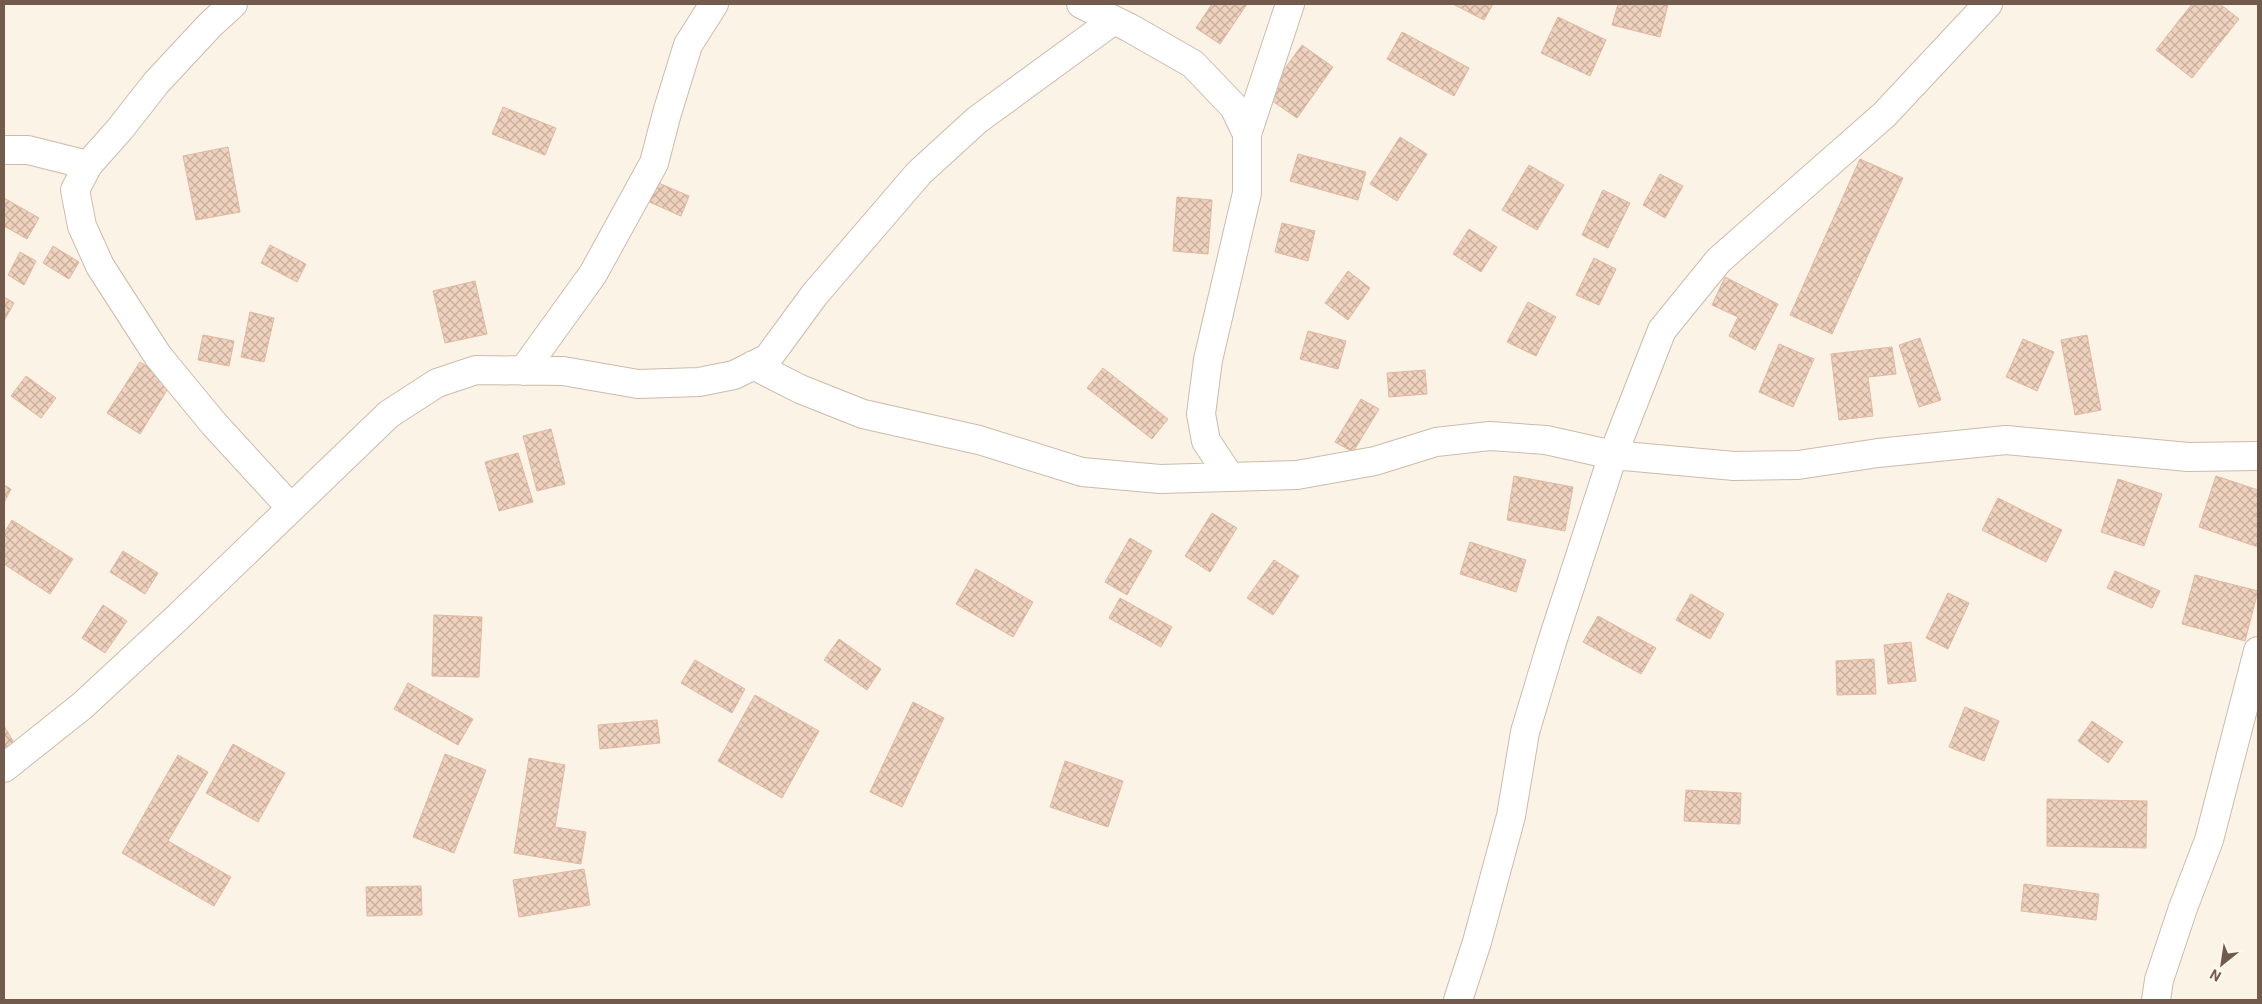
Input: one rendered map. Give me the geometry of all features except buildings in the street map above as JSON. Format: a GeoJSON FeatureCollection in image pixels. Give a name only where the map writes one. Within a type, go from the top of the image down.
{"type":"FeatureCollection","features":[{"type":"Feature","properties":{"kind":"street"},"geometry":{"type":"LineString","coordinates":[[233,4],[210,25],[156,83],[120,129],[88,164],[75,190],[82,226],[100,266],[158,356],[214,424],[291,508]]}},
{"type":"Feature","properties":{"kind":"street"},"geometry":{"type":"LineString","coordinates":[[523,371],[593,274],[654,163],[688,45],[714,4]]}},
{"type":"Feature","properties":{"kind":"street"},"geometry":{"type":"LineString","coordinates":[[1081,4],[1193,64],[1234,107],[1247,134]]}},
{"type":"Feature","properties":{"kind":"street"},"geometry":{"type":"LineString","coordinates":[[1230,477],[1206,442],[1201,414],[1208,360],[1247,193],[1247,134],[1290,4]]}},
{"type":"Feature","properties":{"kind":"street"},"geometry":{"type":"LineString","coordinates":[[1458,1000],[1477,942],[1511,816],[1526,732],[1564,604],[1613,454],[1662,330],[1719,260],[1884,115],[1988,4]]}},
{"type":"Feature","properties":{"kind":"street"},"geometry":{"type":"LineString","coordinates":[[4,768],[82,706],[389,414],[437,382],[476,370],[563,371],[638,384],[699,382],[734,375],[768,358],[815,294],[919,173],[977,120],[1114,20]]}},
{"type":"Feature","properties":{"kind":"street"},"geometry":{"type":"LineString","coordinates":[[4,150],[28,150],[88,164]]}},
{"type":"Feature","properties":{"kind":"street"},"geometry":{"type":"LineString","coordinates":[[753,365],[800,390],[863,414],[979,440],[1082,472],[1160,479],[1297,475],[1375,461],[1436,442],[1490,436],[1546,440],[1613,454],[1734,466],[1798,465],[1878,453],[2006,440],[2188,457],[2258,456]]}},
{"type":"Feature","properties":{"kind":"street"},"geometry":{"type":"LineString","coordinates":[[2156,1000],[2160,980],[2183,908],[2209,840],[2258,651]]}}]}
